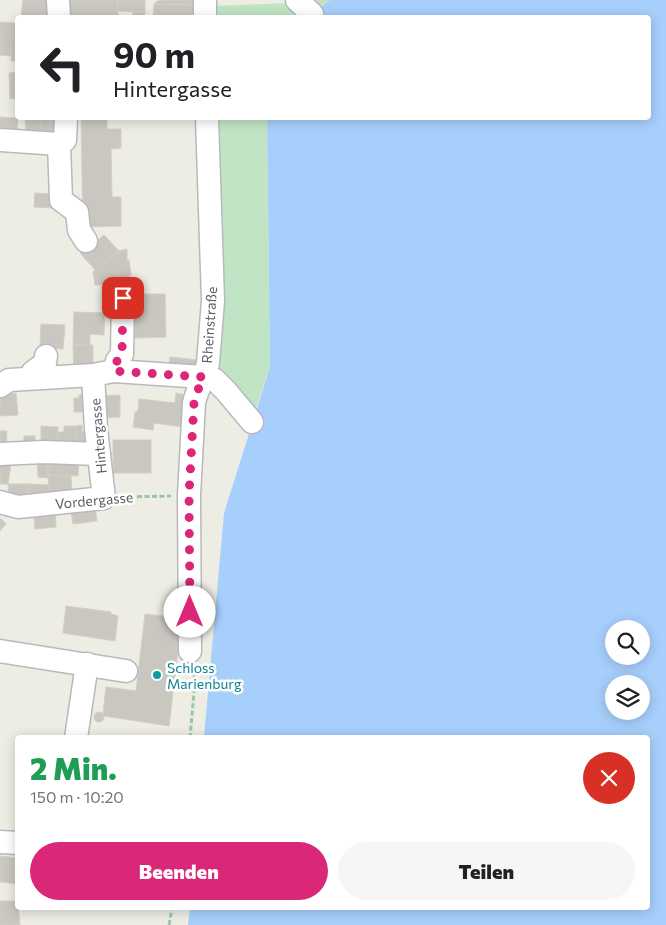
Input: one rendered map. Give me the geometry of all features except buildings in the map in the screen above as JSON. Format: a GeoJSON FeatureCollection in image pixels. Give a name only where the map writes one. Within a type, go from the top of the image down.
{"type":"FeatureCollection","features":[{"type":"Feature","properties":{"kind":"street"},"geometry":{"type":"LineString","coordinates":[[58,0],[59,15]]}},
{"type":"Feature","properties":{"kind":"street"},"geometry":{"type":"LineString","coordinates":[[205,0],[206,15]]}},
{"type":"Feature","properties":{"kind":"street"},"geometry":{"type":"LineString","coordinates":[[0,140],[59,144],[65,140],[66,120]]}},
{"type":"Feature","properties":{"kind":"street","name":"Rheinstraße"},"geometry":{"type":"LineString","coordinates":[[190,651],[189,495],[194,403],[204,377],[210,348],[213,301],[208,120]]}},
{"type":"Feature","properties":{"kind":"street"},"geometry":{"type":"LineString","coordinates":[[59,144],[61,200],[76,212],[80,230],[86,241]]}},
{"type":"Feature","properties":{"kind":"street"},"geometry":{"type":"LineString","coordinates":[[104,373],[122,354],[123,298]]}},
{"type":"Feature","properties":{"kind":"street"},"geometry":{"type":"LineString","coordinates":[[33,378],[33,372],[45,363],[46,356]]}},
{"type":"Feature","properties":{"kind":"street"},"geometry":{"type":"LineString","coordinates":[[0,386],[9,380],[104,373],[204,377],[215,380],[252,422]]}},
{"type":"Feature","properties":{"kind":"street","name":"Hintergasse"},"geometry":{"type":"LineString","coordinates":[[104,373],[96,429],[104,498]]}},
{"type":"Feature","properties":{"kind":"street"},"geometry":{"type":"LineString","coordinates":[[0,454],[44,452],[100,454]]}},
{"type":"Feature","properties":{"kind":"street","name":"Vordergasse"},"geometry":{"type":"LineString","coordinates":[[0,502],[18,507],[104,498]]}},
{"type":"Feature","properties":{"kind":"street"},"geometry":{"type":"LineString","coordinates":[[0,651],[126,671]]}},
{"type":"Feature","properties":{"kind":"street"},"geometry":{"type":"LineString","coordinates":[[76,735],[88,664]]}},
{"type":"Feature","properties":{"kind":"street"},"geometry":{"type":"LineString","coordinates":[[0,842],[15,843]]}},
{"type":"Feature","properties":{"kind":"path","name":"Vordergasse"},"geometry":{"type":"LineString","coordinates":[[104,498],[189,495]]}},
{"type":"Feature","properties":{"kind":"path"},"geometry":{"type":"LineString","coordinates":[[190,651],[195,682],[190,735]]}},
{"type":"Feature","properties":{"kind":"path"},"geometry":{"type":"LineString","coordinates":[[169,925],[172,910]]}},
{"type":"Feature","properties":{"kind":"green space"},"geometry":{"type":"Polygon","coordinates":[[[290,0],[330,0],[311,15],[212,15],[212,6],[290,3],[290,0]]]}},
{"type":"Feature","properties":{"kind":"green space"},"geometry":{"type":"Polygon","coordinates":[[[213,120],[267,120],[270,367],[255,411],[214,371],[213,120]]]}},
{"type":"Feature","properties":{"kind":"water"},"geometry":{"type":"Polygon","coordinates":[[[330,0],[666,0],[666,925],[188,925],[190,910],[650,910],[650,735],[204,735],[224,513],[270,367],[267,120],[651,120],[651,15],[311,15],[330,0]]]}},
{"type":"Feature","properties":{"kind":"place","name":"Schloss Marienburg"},"geometry":{"type":"Point","coordinates":[157,675]}},
{"type":"Feature","properties":{"kind":"route"},"geometry":{"type":"LineString","coordinates":[[123,298],[122,354],[117,361],[114,371],[204,377],[194,403],[189,495],[190,612]]}}]}
